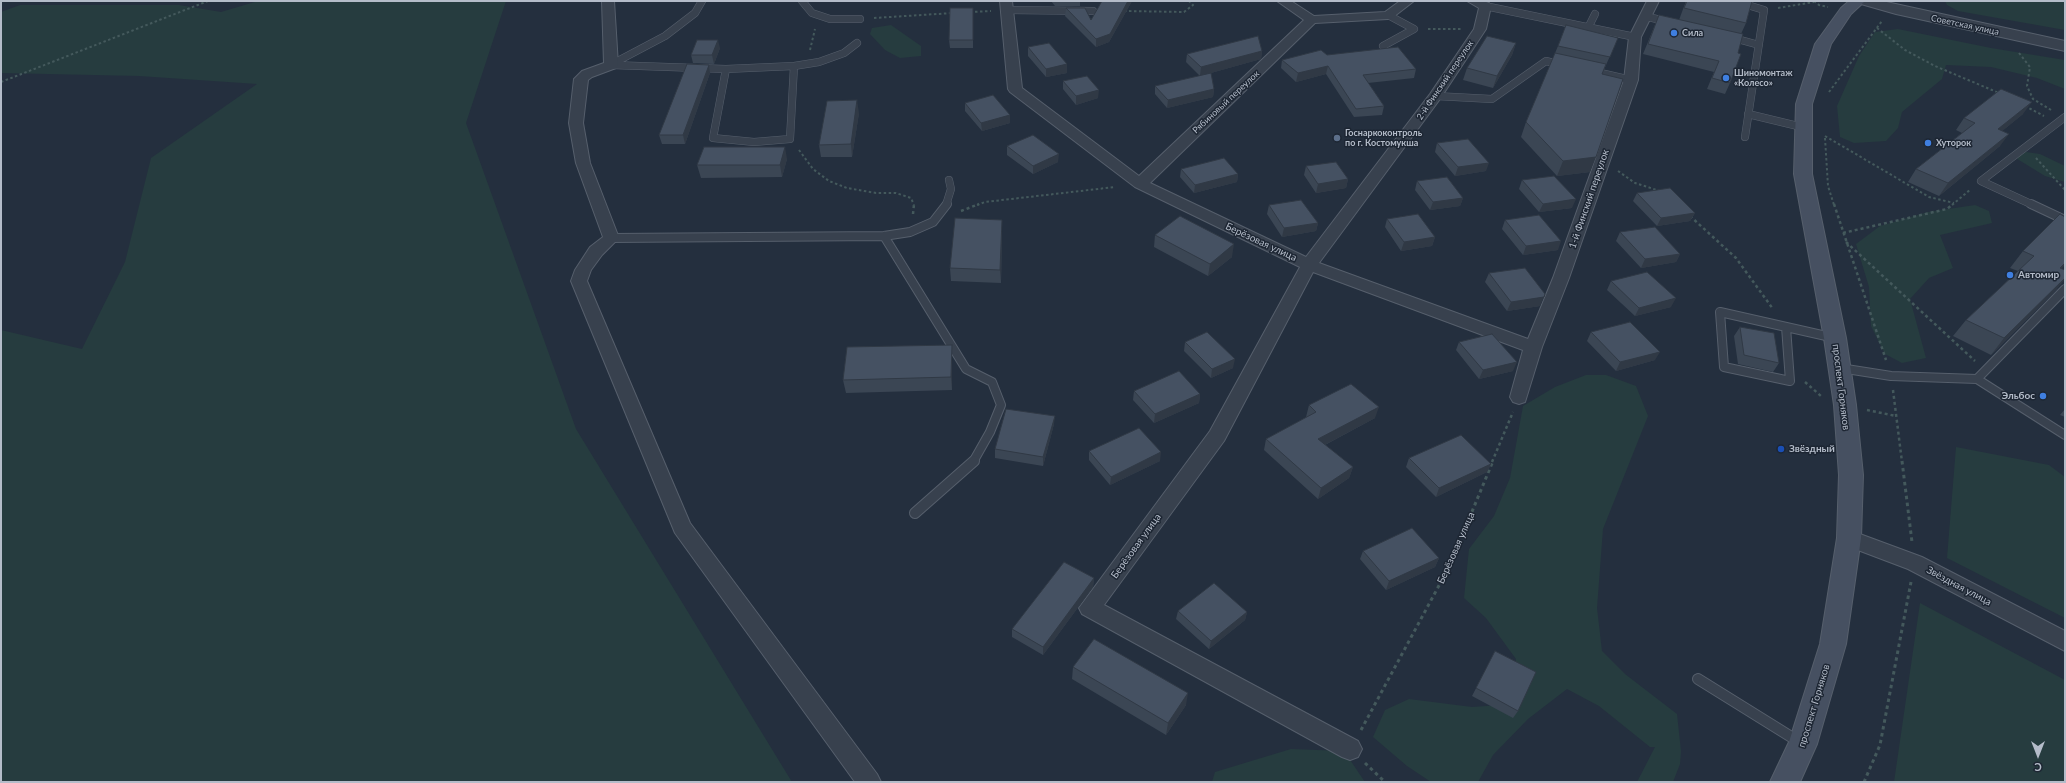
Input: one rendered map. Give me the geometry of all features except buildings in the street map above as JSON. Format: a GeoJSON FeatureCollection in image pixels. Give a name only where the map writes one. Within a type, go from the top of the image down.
{"type":"FeatureCollection","features":[{"type":"Feature","properties":{"kind":"main road","name":"проспект Горняков"},"geometry":{"type":"LineString","coordinates":[[1785,782],[1803,744],[1833,644],[1849,538],[1851,475],[1840,368],[1803,174],[1802,127],[1804,104],[1823,44],[1846,11],[1858,1]]}},
{"type":"Feature","properties":{"kind":"street"},"geometry":{"type":"LineString","coordinates":[[608,1],[611,65],[587,74],[580,80],[576,123],[583,163],[611,238],[596,251],[583,270],[579,281],[682,527],[869,782]]}},
{"type":"Feature","properties":{"kind":"street"},"geometry":{"type":"LineString","coordinates":[[1283,1],[1312,20],[1388,15],[1408,1]]}},
{"type":"Feature","properties":{"kind":"street"},"geometry":{"type":"LineString","coordinates":[[1473,1],[1485,6]]}},
{"type":"Feature","properties":{"kind":"street","name":"1-й Финский переулок"},"geometry":{"type":"LineString","coordinates":[[1520,397],[1533,348],[1561,278],[1631,80],[1635,37],[1644,16],[1653,1]]}},
{"type":"Feature","properties":{"kind":"street","name":"Советская улица"},"geometry":{"type":"LineString","coordinates":[[1866,1],[1896,10],[2065,46]]}},
{"type":"Feature","properties":{"kind":"street","name":"Берёзовая улица"},"geometry":{"type":"LineString","coordinates":[[1006,5],[1015,89],[1140,184],[1309,265],[1218,436],[1090,608],[1350,749]]}},
{"type":"Feature","properties":{"kind":"street","name":"2-й Финский переулок"},"geometry":{"type":"LineString","coordinates":[[1309,265],[1435,96],[1480,29],[1485,6]]}},
{"type":"Feature","properties":{"kind":"street","name":"Рябиновый переулок"},"geometry":{"type":"LineString","coordinates":[[1140,184],[1312,20]]}},
{"type":"Feature","properties":{"kind":"street"},"geometry":{"type":"LineString","coordinates":[[1309,265],[1533,348]]}},
{"type":"Feature","properties":{"kind":"street","name":"Звёздная улица"},"geometry":{"type":"LineString","coordinates":[[1849,538],[1915,563],[2065,642]]}},
{"type":"Feature","properties":{"kind":"lane"},"geometry":{"type":"LineString","coordinates":[[611,65],[665,36],[695,13],[702,1]]}},
{"type":"Feature","properties":{"kind":"lane"},"geometry":{"type":"LineString","coordinates":[[802,1],[812,13],[830,19],[860,19]]}},
{"type":"Feature","properties":{"kind":"lane"},"geometry":{"type":"LineString","coordinates":[[1734,1],[1764,10],[1745,137]]}},
{"type":"Feature","properties":{"kind":"lane"},"geometry":{"type":"LineString","coordinates":[[1006,5],[1093,11]]}},
{"type":"Feature","properties":{"kind":"lane"},"geometry":{"type":"LineString","coordinates":[[1485,6],[1589,26],[1635,37]]}},
{"type":"Feature","properties":{"kind":"lane"},"geometry":{"type":"LineString","coordinates":[[1589,26],[1595,14]]}},
{"type":"Feature","properties":{"kind":"lane"},"geometry":{"type":"LineString","coordinates":[[1388,15],[1414,29]]}},
{"type":"Feature","properties":{"kind":"lane"},"geometry":{"type":"LineString","coordinates":[[1644,16],[1675,24]]}},
{"type":"Feature","properties":{"kind":"lane"},"geometry":{"type":"LineString","coordinates":[[1383,46],[1414,29]]}},
{"type":"Feature","properties":{"kind":"lane"},"geometry":{"type":"LineString","coordinates":[[1721,35],[1759,45]]}},
{"type":"Feature","properties":{"kind":"lane"},"geometry":{"type":"LineString","coordinates":[[611,65],[726,69],[794,66],[819,62],[844,53],[857,43]]}},
{"type":"Feature","properties":{"kind":"lane"},"geometry":{"type":"LineString","coordinates":[[1435,96],[1492,99],[1546,61],[1569,66]]}},
{"type":"Feature","properties":{"kind":"lane"},"geometry":{"type":"LineString","coordinates":[[726,69],[713,138],[754,142],[790,139],[794,66]]}},
{"type":"Feature","properties":{"kind":"lane"},"geometry":{"type":"LineString","coordinates":[[1584,70],[1631,80]]}},
{"type":"Feature","properties":{"kind":"lane"},"geometry":{"type":"LineString","coordinates":[[1748,114],[1802,127]]}},
{"type":"Feature","properties":{"kind":"lane"},"geometry":{"type":"LineString","coordinates":[[2064,117],[1981,181],[2065,220]]}},
{"type":"Feature","properties":{"kind":"lane"},"geometry":{"type":"LineString","coordinates":[[611,238],[884,236],[910,232],[933,222],[948,202],[951,189],[949,180]]}},
{"type":"Feature","properties":{"kind":"lane"},"geometry":{"type":"LineString","coordinates":[[884,236],[966,369],[992,382],[1001,405],[990,432],[973,462],[914,513]]}},
{"type":"Feature","properties":{"kind":"lane"},"geometry":{"type":"LineString","coordinates":[[1977,379],[2065,289]]}},
{"type":"Feature","properties":{"kind":"lane"},"geometry":{"type":"LineString","coordinates":[[1786,327],[1790,381],[1724,367],[1720,312],[1835,338]]}},
{"type":"Feature","properties":{"kind":"lane"},"geometry":{"type":"LineString","coordinates":[[1840,368],[1891,376],[1977,379],[2065,435]]}},
{"type":"Feature","properties":{"kind":"lane"},"geometry":{"type":"LineString","coordinates":[[1698,680],[1803,744]]}},
{"type":"Feature","properties":{"kind":"path"},"geometry":{"type":"LineString","coordinates":[[1,82],[208,1]]}},
{"type":"Feature","properties":{"kind":"path"},"geometry":{"type":"LineString","coordinates":[[1093,11],[1184,12],[1193,5],[1189,1]]}},
{"type":"Feature","properties":{"kind":"path"},"geometry":{"type":"LineString","coordinates":[[1764,10],[1815,2]]}},
{"type":"Feature","properties":{"kind":"path"},"geometry":{"type":"LineString","coordinates":[[968,12],[1006,5]]}},
{"type":"Feature","properties":{"kind":"path"},"geometry":{"type":"LineString","coordinates":[[860,19],[960,13]]}},
{"type":"Feature","properties":{"kind":"path"},"geometry":{"type":"LineString","coordinates":[[806,64],[818,15]]}},
{"type":"Feature","properties":{"kind":"path"},"geometry":{"type":"LineString","coordinates":[[1827,94],[1883,20]]}},
{"type":"Feature","properties":{"kind":"path"},"geometry":{"type":"LineString","coordinates":[[1877,28],[1905,50],[1935,66],[2000,93]]}},
{"type":"Feature","properties":{"kind":"path"},"geometry":{"type":"LineString","coordinates":[[1414,29],[1480,29]]}},
{"type":"Feature","properties":{"kind":"path"},"geometry":{"type":"LineString","coordinates":[[2016,48],[2030,67],[2027,86],[2033,99],[2064,117]]}},
{"type":"Feature","properties":{"kind":"path"},"geometry":{"type":"LineString","coordinates":[[2019,103],[2057,122]]}},
{"type":"Feature","properties":{"kind":"path"},"geometry":{"type":"LineString","coordinates":[[1824,129],[1828,186],[1891,376],[1915,563],[1880,745],[1864,782]]}},
{"type":"Feature","properties":{"kind":"path"},"geometry":{"type":"LineString","coordinates":[[1825,136],[1929,197],[1955,203]]}},
{"type":"Feature","properties":{"kind":"path"},"geometry":{"type":"LineString","coordinates":[[790,139],[813,169],[830,181],[847,188],[876,193],[896,193],[911,198],[914,203],[910,232]]}},
{"type":"Feature","properties":{"kind":"path"},"geometry":{"type":"LineString","coordinates":[[2026,146],[2043,168],[2065,190]]}},
{"type":"Feature","properties":{"kind":"path"},"geometry":{"type":"LineString","coordinates":[[1603,160],[1635,182],[1663,191]]}},
{"type":"Feature","properties":{"kind":"path"},"geometry":{"type":"LineString","coordinates":[[1843,233],[1947,209],[1981,181]]}},
{"type":"Feature","properties":{"kind":"path"},"geometry":{"type":"LineString","coordinates":[[933,222],[985,202],[1140,184]]}},
{"type":"Feature","properties":{"kind":"path"},"geometry":{"type":"LineString","coordinates":[[1685,212],[1736,258],[1786,327]]}},
{"type":"Feature","properties":{"kind":"path"},"geometry":{"type":"LineString","coordinates":[[1846,241],[1985,371]]}},
{"type":"Feature","properties":{"kind":"path"},"geometry":{"type":"LineString","coordinates":[[1789,369],[1826,400]]}},
{"type":"Feature","properties":{"kind":"path","name":"Берёзовая улица"},"geometry":{"type":"LineString","coordinates":[[1350,749],[1449,567],[1520,397]]}},
{"type":"Feature","properties":{"kind":"path"},"geometry":{"type":"LineString","coordinates":[[1350,749],[1385,782]]}},
{"type":"Feature","properties":{"kind":"green space"},"geometry":{"type":"Polygon","coordinates":[[[258,1],[506,1],[466,123],[576,429],[792,782],[1,782],[1,330],[82,349],[125,262],[151,158],[257,84],[139,76],[1,73],[1,12],[20,5],[179,5],[221,12],[258,1]]]}},
{"type":"Feature","properties":{"kind":"green space"},"geometry":{"type":"Polygon","coordinates":[[[1945,1],[2065,1],[2065,30],[1958,11],[1947,5],[1945,1]]]}},
{"type":"Feature","properties":{"kind":"green space"},"geometry":{"type":"Polygon","coordinates":[[[891,25],[921,46],[921,56],[900,58],[885,50],[870,34],[872,28],[891,25]]]}},
{"type":"Feature","properties":{"kind":"green space"},"geometry":{"type":"Polygon","coordinates":[[[1898,29],[1991,48],[2065,60],[2065,89],[2037,78],[1991,67],[1946,65],[1942,79],[1902,112],[1898,128],[1886,141],[1854,143],[1840,137],[1837,106],[1859,56],[1875,32],[1898,29]]]}},
{"type":"Feature","properties":{"kind":"green space"},"geometry":{"type":"Polygon","coordinates":[[[2019,151],[2040,154],[2065,166],[2065,182],[2045,176],[2014,157],[2019,151]]]}},
{"type":"Feature","properties":{"kind":"green space"},"geometry":{"type":"Polygon","coordinates":[[[1975,205],[1989,211],[1992,223],[1940,235],[1953,268],[1929,278],[1910,299],[1926,358],[1902,363],[1885,354],[1871,326],[1869,287],[1856,244],[1880,226],[1928,212],[1975,205]]]}},
{"type":"Feature","properties":{"kind":"green space"},"geometry":{"type":"Polygon","coordinates":[[[1586,375],[1606,375],[1636,386],[1648,416],[1603,529],[1597,608],[1602,651],[1625,674],[1677,714],[1681,751],[1680,764],[1673,782],[1637,782],[1655,747],[1650,747],[1599,706],[1567,689],[1528,719],[1493,755],[1478,782],[1431,782],[1407,766],[1373,737],[1385,710],[1409,699],[1472,707],[1501,705],[1513,677],[1516,659],[1486,618],[1464,598],[1469,549],[1494,516],[1510,478],[1523,406],[1555,387],[1586,375]]]}},
{"type":"Feature","properties":{"kind":"green space"},"geometry":{"type":"Polygon","coordinates":[[[1956,447],[2049,465],[2065,477],[2065,618],[1947,558],[1956,447]]]}},
{"type":"Feature","properties":{"kind":"green space"},"geometry":{"type":"Polygon","coordinates":[[[1920,603],[2065,680],[2065,782],[1894,782],[1920,603]]]}},
{"type":"Feature","properties":{"kind":"green space"},"geometry":{"type":"Polygon","coordinates":[[[1291,749],[1344,751],[1365,782],[1212,782],[1215,772],[1291,749]]]}},
{"type":"Feature","properties":{"kind":"place","name":"Сила"},"geometry":{"type":"Point","coordinates":[1674,33]}},
{"type":"Feature","properties":{"kind":"place","name":"Шиномонтаж «Колесо»"},"geometry":{"type":"Point","coordinates":[1726,78]}},
{"type":"Feature","properties":{"kind":"place","name":"Госнаркоконтроль по г. Костомукша"},"geometry":{"type":"Point","coordinates":[1337,138]}},
{"type":"Feature","properties":{"kind":"place","name":"Хуторок"},"geometry":{"type":"Point","coordinates":[1928,143]}},
{"type":"Feature","properties":{"kind":"place","name":"Автомир"},"geometry":{"type":"Point","coordinates":[2010,275]}},
{"type":"Feature","properties":{"kind":"place","name":"Эльбос"},"geometry":{"type":"Point","coordinates":[2043,396]}},
{"type":"Feature","properties":{"kind":"place","name":"Звёздный"},"geometry":{"type":"Point","coordinates":[1781,449]}}]}
